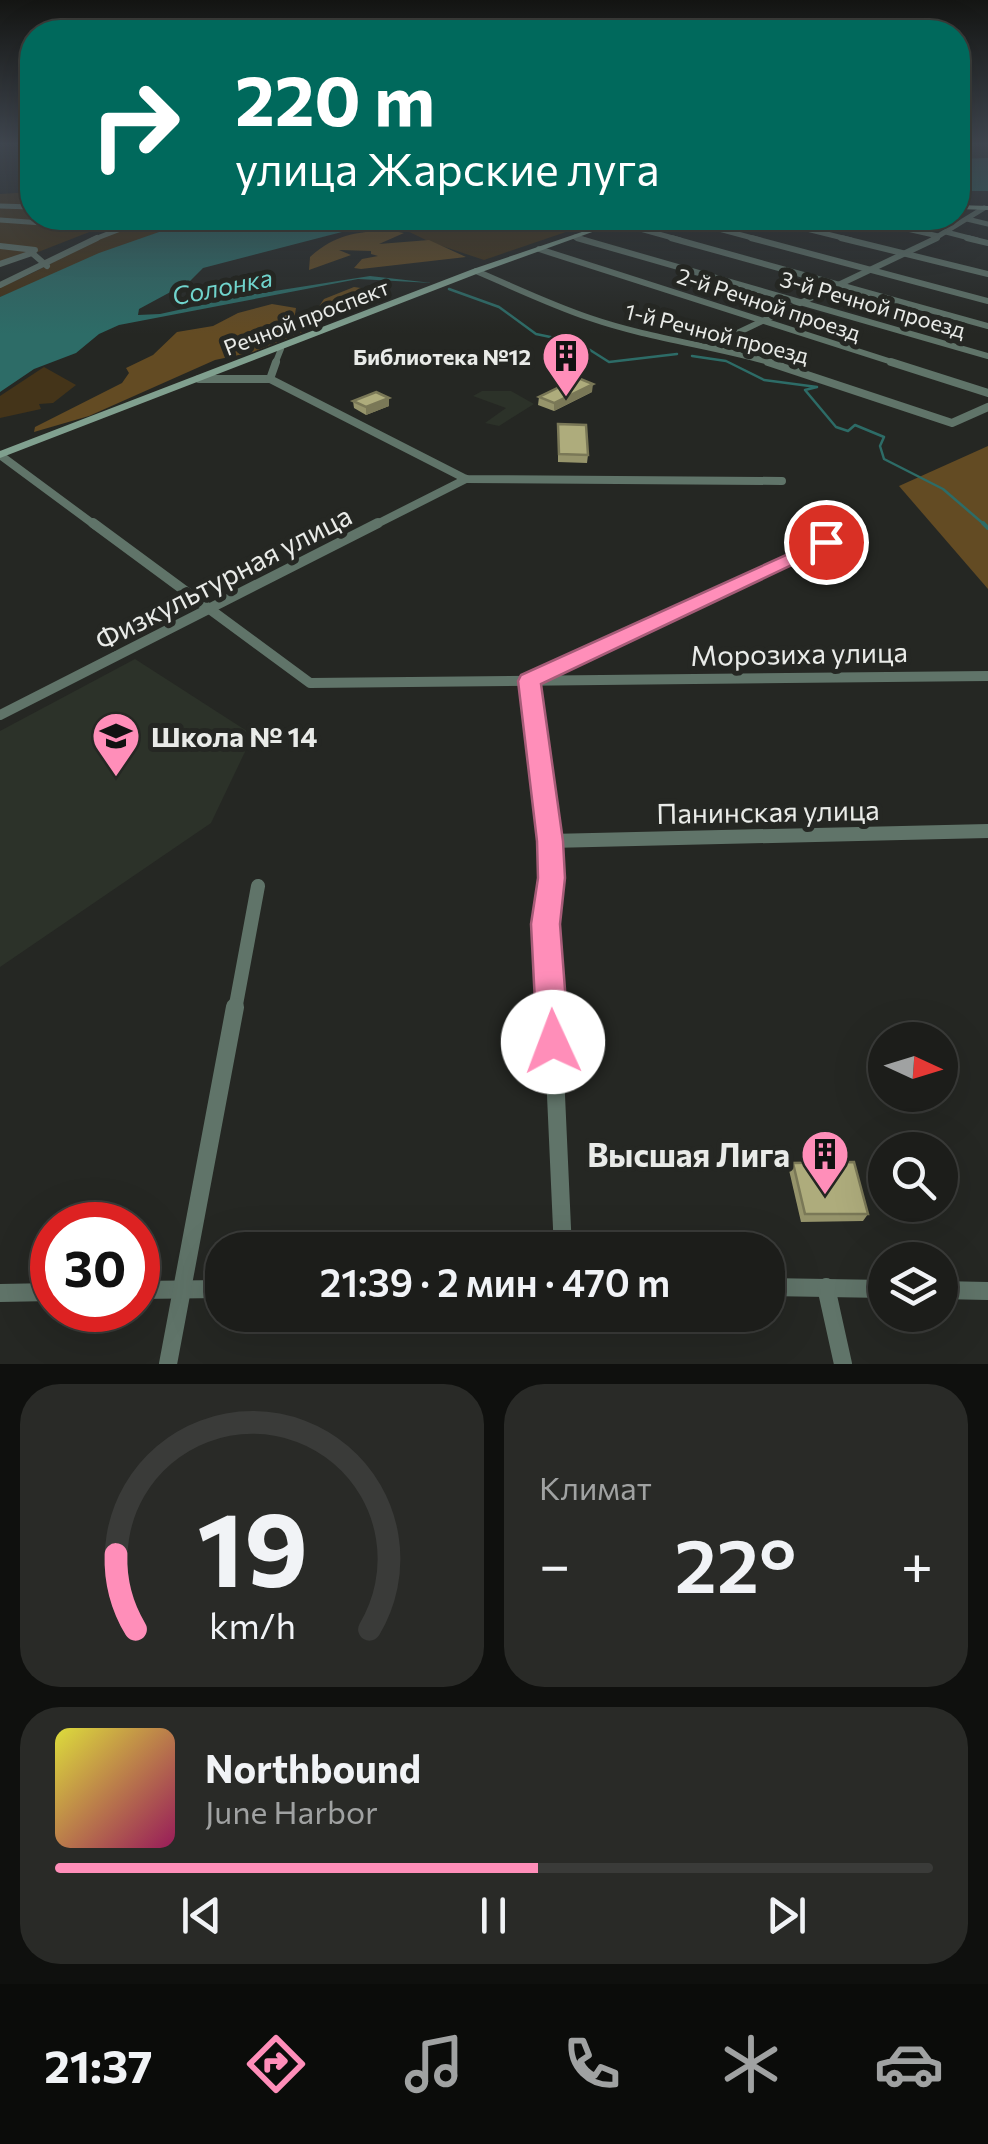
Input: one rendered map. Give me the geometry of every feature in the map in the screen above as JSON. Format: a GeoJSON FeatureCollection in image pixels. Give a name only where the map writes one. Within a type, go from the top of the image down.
{"type":"FeatureCollection","features":[{"type":"Feature","properties":{"kind":"street"},"geometry":{"type":"LineString","coordinates":[[0,285],[46,266],[109,230]]}},
{"type":"Feature","properties":{"kind":"street","name":"Речной проспект"},"geometry":{"type":"LineString","coordinates":[[0,455],[476,271],[594,230]]}},
{"type":"Feature","properties":{"kind":"street"},"geometry":{"type":"LineString","coordinates":[[644,230],[988,326]]}},
{"type":"Feature","properties":{"kind":"street"},"geometry":{"type":"LineString","coordinates":[[722,230],[988,300]]}},
{"type":"Feature","properties":{"kind":"street"},"geometry":{"type":"LineString","coordinates":[[809,230],[988,274]]}},
{"type":"Feature","properties":{"kind":"street"},"geometry":{"type":"LineString","coordinates":[[921,230],[988,242]]}},
{"type":"Feature","properties":{"kind":"street"},"geometry":{"type":"LineString","coordinates":[[712,345],[949,230]]}},
{"type":"Feature","properties":{"kind":"street","name":"3-й Речной проезд"},"geometry":{"type":"LineString","coordinates":[[574,237],[988,356]]}},
{"type":"Feature","properties":{"kind":"street"},"geometry":{"type":"LineString","coordinates":[[0,246],[28,248],[34,250],[32,254]]}},
{"type":"Feature","properties":{"kind":"street","name":"2-й Речной проезд"},"geometry":{"type":"LineString","coordinates":[[538,250],[988,393]]}},
{"type":"Feature","properties":{"kind":"street"},"geometry":{"type":"LineString","coordinates":[[32,254],[46,266]]}},
{"type":"Feature","properties":{"kind":"street"},"geometry":{"type":"LineString","coordinates":[[0,264],[32,254]]}},
{"type":"Feature","properties":{"kind":"street","name":"1-й Речной проезд"},"geometry":{"type":"LineString","coordinates":[[476,271],[590,318],[685,343],[712,345],[842,384],[952,423],[988,406]]}},
{"type":"Feature","properties":{"kind":"street"},"geometry":{"type":"LineString","coordinates":[[270,378],[281,349]]}},
{"type":"Feature","properties":{"kind":"street"},"geometry":{"type":"LineString","coordinates":[[200,380],[270,378],[466,479],[782,481]]}},
{"type":"Feature","properties":{"kind":"street"},"geometry":{"type":"LineString","coordinates":[[0,455],[208,610]]}},
{"type":"Feature","properties":{"kind":"street","name":"Физкультурная улица"},"geometry":{"type":"LineString","coordinates":[[0,715],[466,479]]}},
{"type":"Feature","properties":{"kind":"street"},"geometry":{"type":"LineString","coordinates":[[563,1232],[546,924],[552,878],[550,841],[529,681],[858,527]]}},
{"type":"Feature","properties":{"kind":"street","name":"Морозиха улица"},"geometry":{"type":"LineString","coordinates":[[208,610],[310,683],[988,676]]}},
{"type":"Feature","properties":{"kind":"street","name":"Панинская улица"},"geometry":{"type":"LineString","coordinates":[[550,841],[988,831]]}},
{"type":"Feature","properties":{"kind":"street"},"geometry":{"type":"LineString","coordinates":[[168,1364],[258,886]]}},
{"type":"Feature","properties":{"kind":"street"},"geometry":{"type":"LineString","coordinates":[[785,1287],[868,1288]]}},
{"type":"Feature","properties":{"kind":"street"},"geometry":{"type":"LineString","coordinates":[[826,1287],[843,1364]]}},
{"type":"Feature","properties":{"kind":"street"},"geometry":{"type":"LineString","coordinates":[[160,1290],[205,1289]]}},
{"type":"Feature","properties":{"kind":"street"},"geometry":{"type":"LineString","coordinates":[[958,1291],[988,1292]]}},
{"type":"Feature","properties":{"kind":"street"},"geometry":{"type":"LineString","coordinates":[[0,1293],[30,1292]]}},
{"type":"Feature","properties":{"kind":"shaded area"},"geometry":{"type":"Polygon","coordinates":[[[0,207],[20,207],[20,230],[94,230],[0,267],[0,207]]]}},
{"type":"Feature","properties":{"kind":"shaded area"},"geometry":{"type":"Polygon","coordinates":[[[164,230],[0,297],[0,287],[116,231],[164,230]]]}},
{"type":"Feature","properties":{"kind":"shaded area"},"geometry":{"type":"Polygon","coordinates":[[[388,230],[404,233],[379,244],[429,240],[466,257],[361,269],[354,268],[362,259],[378,256],[371,251],[339,250],[351,255],[309,270],[310,257],[337,239],[388,230]]]}},
{"type":"Feature","properties":{"kind":"shaded area"},"geometry":{"type":"Polygon","coordinates":[[[405,230],[572,230],[484,260],[405,230]]]}},
{"type":"Feature","properties":{"kind":"shaded area"},"geometry":{"type":"Polygon","coordinates":[[[354,287],[368,289],[371,295],[384,293],[385,299],[354,304],[350,314],[318,308],[324,299],[354,287]]]}},
{"type":"Feature","properties":{"kind":"shaded area"},"geometry":{"type":"Polygon","coordinates":[[[272,304],[296,308],[295,314],[314,318],[317,326],[253,352],[215,360],[89,416],[34,432],[35,427],[122,383],[129,373],[126,368],[153,355],[177,332],[213,326],[238,313],[272,304]]]}},
{"type":"Feature","properties":{"kind":"shaded area"},"geometry":{"type":"Polygon","coordinates":[[[44,367],[76,385],[53,403],[39,404],[41,409],[0,418],[0,396],[44,367]]]}},
{"type":"Feature","properties":{"kind":"shaded area"},"geometry":{"type":"Polygon","coordinates":[[[482,391],[511,391],[534,404],[499,426],[485,423],[506,408],[473,396],[482,391]]]}},
{"type":"Feature","properties":{"kind":"shaded area"},"geometry":{"type":"Polygon","coordinates":[[[988,446],[988,589],[899,486],[988,446]]]}},
{"type":"Feature","properties":{"kind":"shaded area","name":"Школа № 14"},"geometry":{"type":"Polygon","coordinates":[[[135,659],[253,735],[211,823],[0,967],[0,731],[135,659]]]}},
{"type":"Feature","properties":{"kind":"water"},"geometry":{"type":"Polygon","coordinates":[[[165,230],[350,230],[203,268],[189,282],[139,309],[138,315],[370,276],[432,283],[358,279],[119,325],[99,334],[76,353],[34,369],[0,392],[0,297],[99,253],[165,230]]]}},
{"type":"Feature","properties":{"kind":"building"},"geometry":{"type":"Polygon","coordinates":[[[578,378],[593,384],[554,403],[539,397],[578,378]]]}},
{"type":"Feature","properties":{"kind":"building"},"geometry":{"type":"Polygon","coordinates":[[[376,392],[389,398],[366,407],[353,401],[376,392]]]}},
{"type":"Feature","properties":{"kind":"building"},"geometry":{"type":"Polygon","coordinates":[[[558,424],[586,425],[588,455],[559,454],[558,424]]]}},
{"type":"Feature","properties":{"kind":"building","name":"Высшая Лига"},"geometry":{"type":"Polygon","coordinates":[[[854,1162],[868,1214],[805,1214],[793,1163],[854,1162]]]}},
{"type":"Feature","properties":{"kind":"waterway","name":"Солонка"},"geometry":{"type":"LineString","coordinates":[[449,289],[499,307],[536,334],[579,343],[609,362],[677,354]]}},
{"type":"Feature","properties":{"kind":"waterway","name":"Солонка"},"geometry":{"type":"LineString","coordinates":[[692,356],[726,361],[764,380],[817,387],[805,390],[836,427],[848,431],[855,425],[884,437],[880,446],[884,459],[943,489],[986,526]]}},
{"type":"Feature","properties":{"kind":"waterway","name":"Солонка"},"geometry":{"type":"LineString","coordinates":[[983,523],[986,526]]}},
{"type":"Feature","properties":{"kind":"place","name":"Библиотека №12"},"geometry":{"type":"Point","coordinates":[566,398]}},
{"type":"Feature","properties":{"kind":"place","name":"Школа № 14"},"geometry":{"type":"Point","coordinates":[116,778]}},
{"type":"Feature","properties":{"kind":"place","name":"Высшая Лига"},"geometry":{"type":"Point","coordinates":[825,1196]}},
{"type":"Feature","properties":{"kind":"route"},"geometry":{"type":"LineString","coordinates":[[553,1042],[546,924],[552,878],[550,841],[529,681],[826,542]]}}]}
